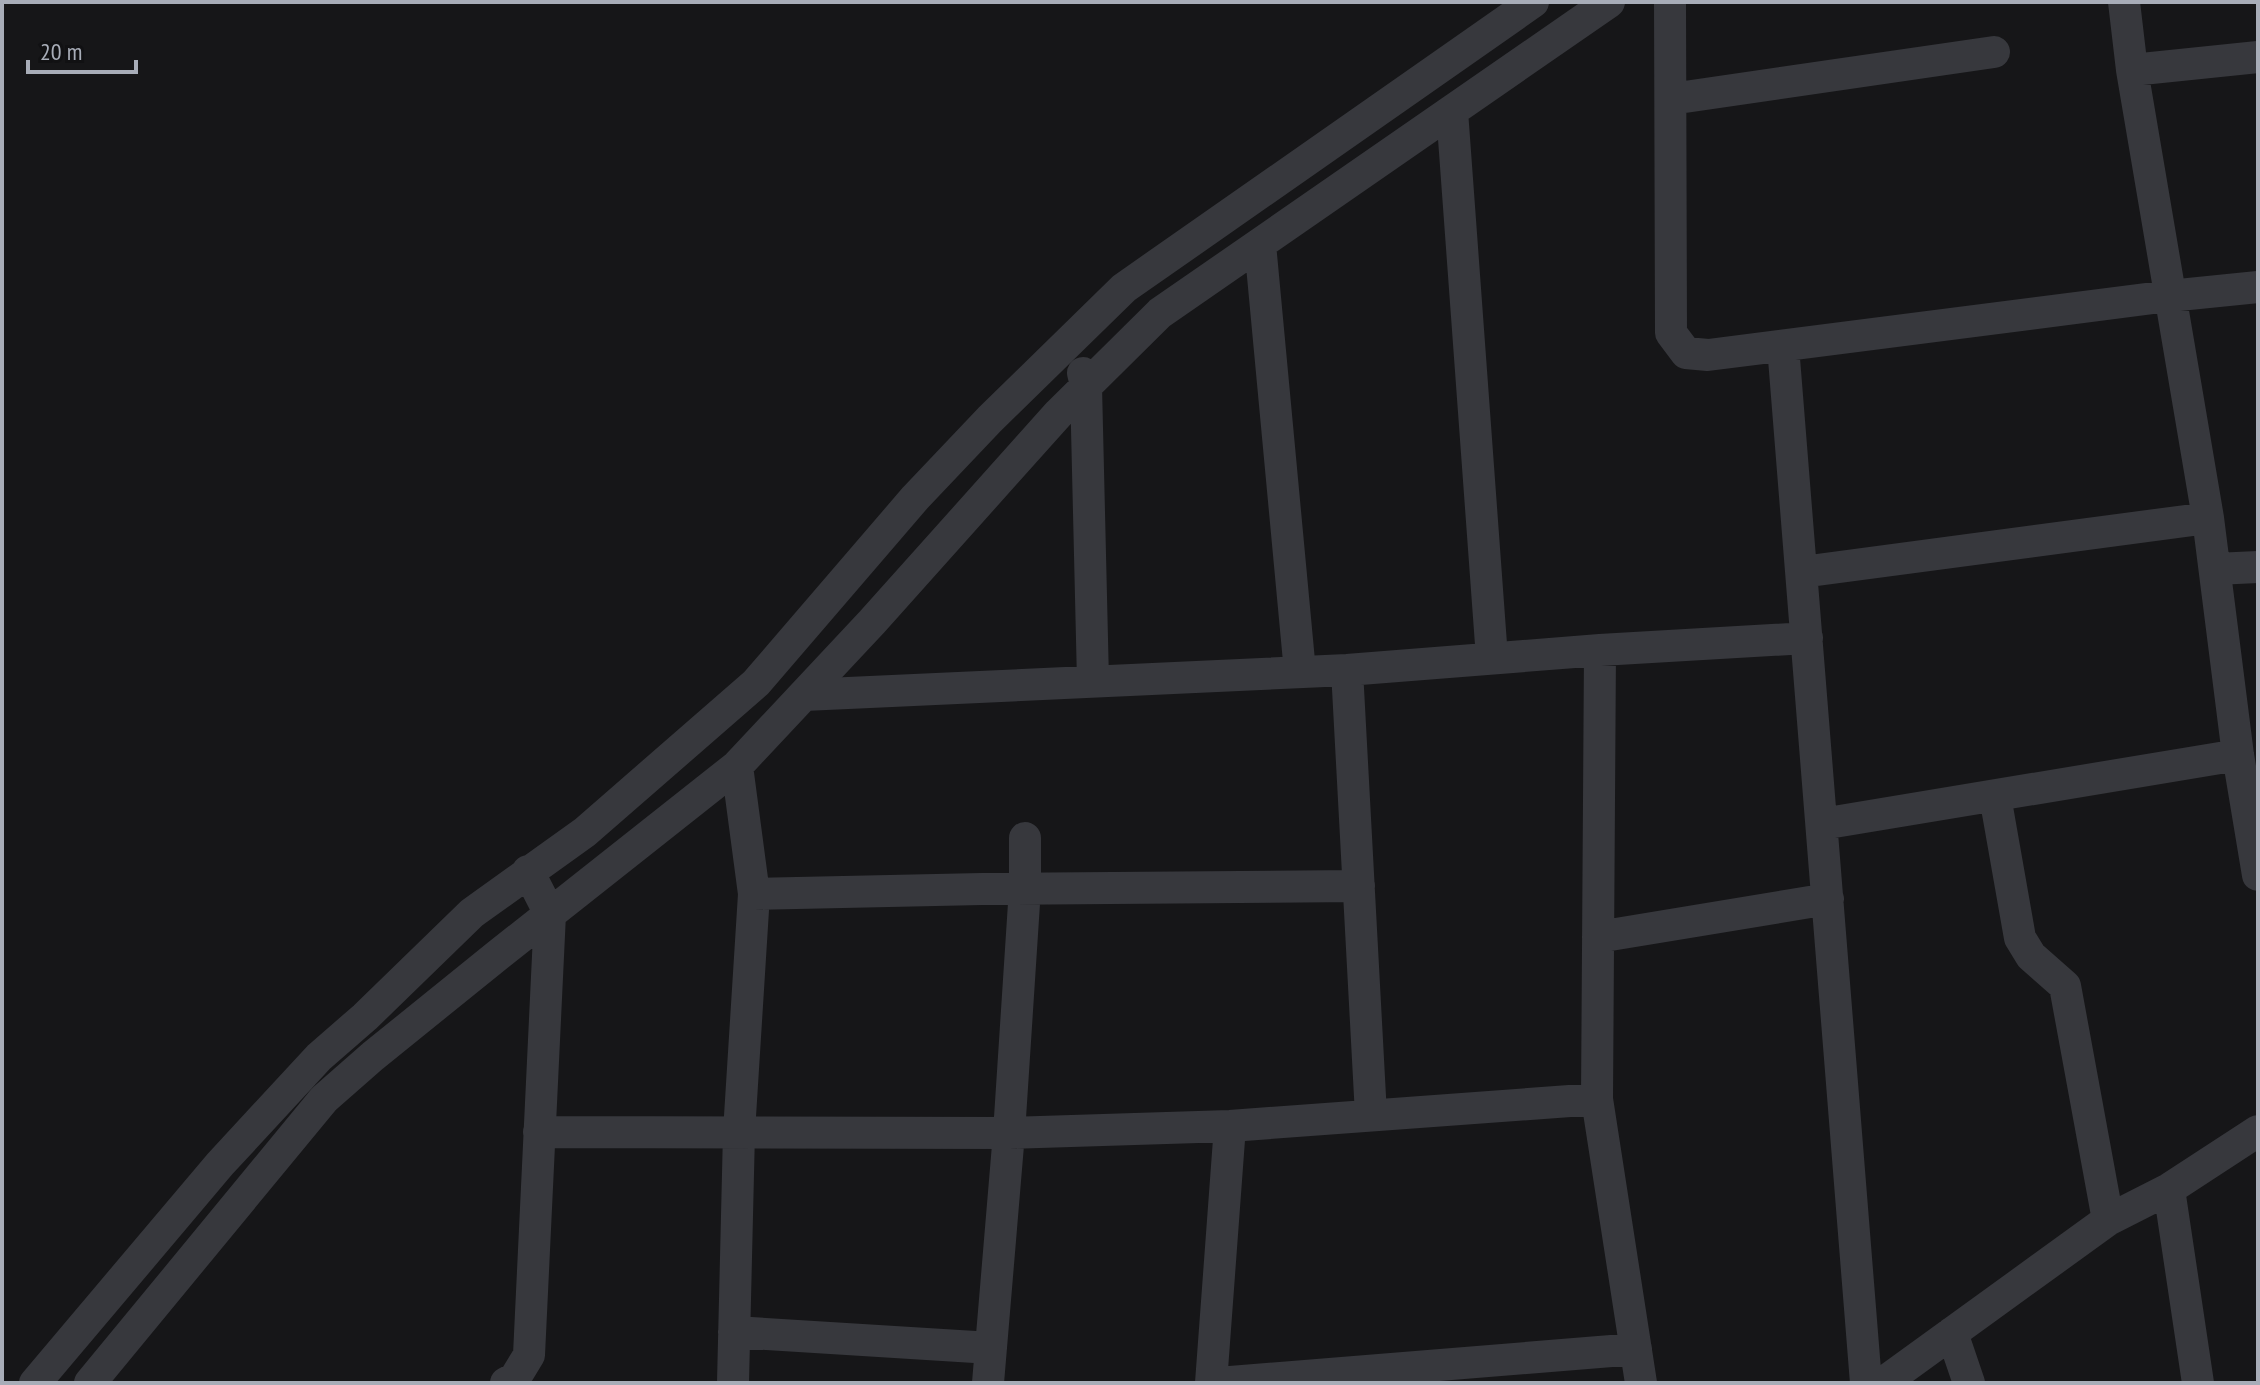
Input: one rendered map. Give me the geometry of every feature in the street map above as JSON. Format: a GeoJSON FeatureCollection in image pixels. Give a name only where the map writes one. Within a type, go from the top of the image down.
{"type":"FeatureCollection","features":[{"type":"Feature","properties":{"kind":"street"},"geometry":{"type":"LineString","coordinates":[[35,1383],[220,1164],[319,1057],[472,913],[585,832],[756,683],[915,498],[1124,288],[1533,2]]}},
{"type":"Feature","properties":{"kind":"street"},"geometry":{"type":"LineString","coordinates":[[90,1383],[324,1099],[373,1056],[737,766],[872,622],[1059,413],[1160,313],[1609,2]]}},
{"type":"Feature","properties":{"kind":"street"},"geometry":{"type":"LineString","coordinates":[[1670,2],[1671,333],[1686,353],[1708,355],[2258,287]]}},
{"type":"Feature","properties":{"kind":"street"},"geometry":{"type":"LineString","coordinates":[[2124,2],[2132,70],[2208,518],[2238,755],[2258,875]]}},
{"type":"Feature","properties":{"kind":"street"},"geometry":{"type":"LineString","coordinates":[[1671,99],[1994,52]]}},
{"type":"Feature","properties":{"kind":"street"},"geometry":{"type":"LineString","coordinates":[[2132,70],[2258,57]]}},
{"type":"Feature","properties":{"kind":"street"},"geometry":{"type":"LineString","coordinates":[[1452,111],[1492,658]]}},
{"type":"Feature","properties":{"kind":"street"},"geometry":{"type":"LineString","coordinates":[[1260,244],[1300,672]]}},
{"type":"Feature","properties":{"kind":"street"},"geometry":{"type":"LineString","coordinates":[[1074,337],[1086,386],[1093,681]]}},
{"type":"Feature","properties":{"kind":"street"},"geometry":{"type":"LineString","coordinates":[[1783,346],[1866,1383]]}},
{"type":"Feature","properties":{"kind":"street"},"geometry":{"type":"LineString","coordinates":[[1802,572],[2208,518]]}},
{"type":"Feature","properties":{"kind":"street"},"geometry":{"type":"LineString","coordinates":[[2215,569],[2258,567]]}},
{"type":"Feature","properties":{"kind":"street"},"geometry":{"type":"LineString","coordinates":[[804,695],[1347,670],[1807,638]]}},
{"type":"Feature","properties":{"kind":"street"},"geometry":{"type":"LineString","coordinates":[[1600,650],[1597,1099],[1641,1383]]}},
{"type":"Feature","properties":{"kind":"street"},"geometry":{"type":"LineString","coordinates":[[1347,670],[1371,1115]]}},
{"type":"Feature","properties":{"kind":"street"},"geometry":{"type":"LineString","coordinates":[[1822,824],[2238,755]]}},
{"type":"Feature","properties":{"kind":"street"},"geometry":{"type":"LineString","coordinates":[[733,1383],[739,1132],[754,894],[737,766]]}},
{"type":"Feature","properties":{"kind":"street"},"geometry":{"type":"LineString","coordinates":[[1995,796],[2020,938],[2031,956],[2065,986],[2108,1220]]}},
{"type":"Feature","properties":{"kind":"street"},"geometry":{"type":"LineString","coordinates":[[988,1383],[1009,1133],[1025,888],[1025,838]]}},
{"type":"Feature","properties":{"kind":"street"},"geometry":{"type":"LineString","coordinates":[[506,1383],[515,1378],[529,1355],[550,914],[528,871]]}},
{"type":"Feature","properties":{"kind":"street"},"geometry":{"type":"LineString","coordinates":[[754,894],[1025,888],[1359,886]]}},
{"type":"Feature","properties":{"kind":"street"},"geometry":{"type":"LineString","coordinates":[[1598,937],[1828,899]]}},
{"type":"Feature","properties":{"kind":"street"},"geometry":{"type":"LineString","coordinates":[[539,1132],[1009,1133],[1230,1126],[1597,1099]]}},
{"type":"Feature","properties":{"kind":"street"},"geometry":{"type":"LineString","coordinates":[[1211,1383],[1230,1126]]}},
{"type":"Feature","properties":{"kind":"street"},"geometry":{"type":"LineString","coordinates":[[1883,1383],[2108,1220],[2169,1189],[2258,1131]]}},
{"type":"Feature","properties":{"kind":"street"},"geometry":{"type":"LineString","coordinates":[[220,1164],[248,1191]]}},
{"type":"Feature","properties":{"kind":"street"},"geometry":{"type":"LineString","coordinates":[[2169,1189],[2198,1383]]}},
{"type":"Feature","properties":{"kind":"street"},"geometry":{"type":"LineString","coordinates":[[99,1307],[128,1337]]}},
{"type":"Feature","properties":{"kind":"street"},"geometry":{"type":"LineString","coordinates":[[734,1332],[991,1348]]}},
{"type":"Feature","properties":{"kind":"street"},"geometry":{"type":"LineString","coordinates":[[1952,1333],[1969,1383]]}},
{"type":"Feature","properties":{"kind":"street"},"geometry":{"type":"LineString","coordinates":[[1218,1383],[1636,1349]]}}]}
